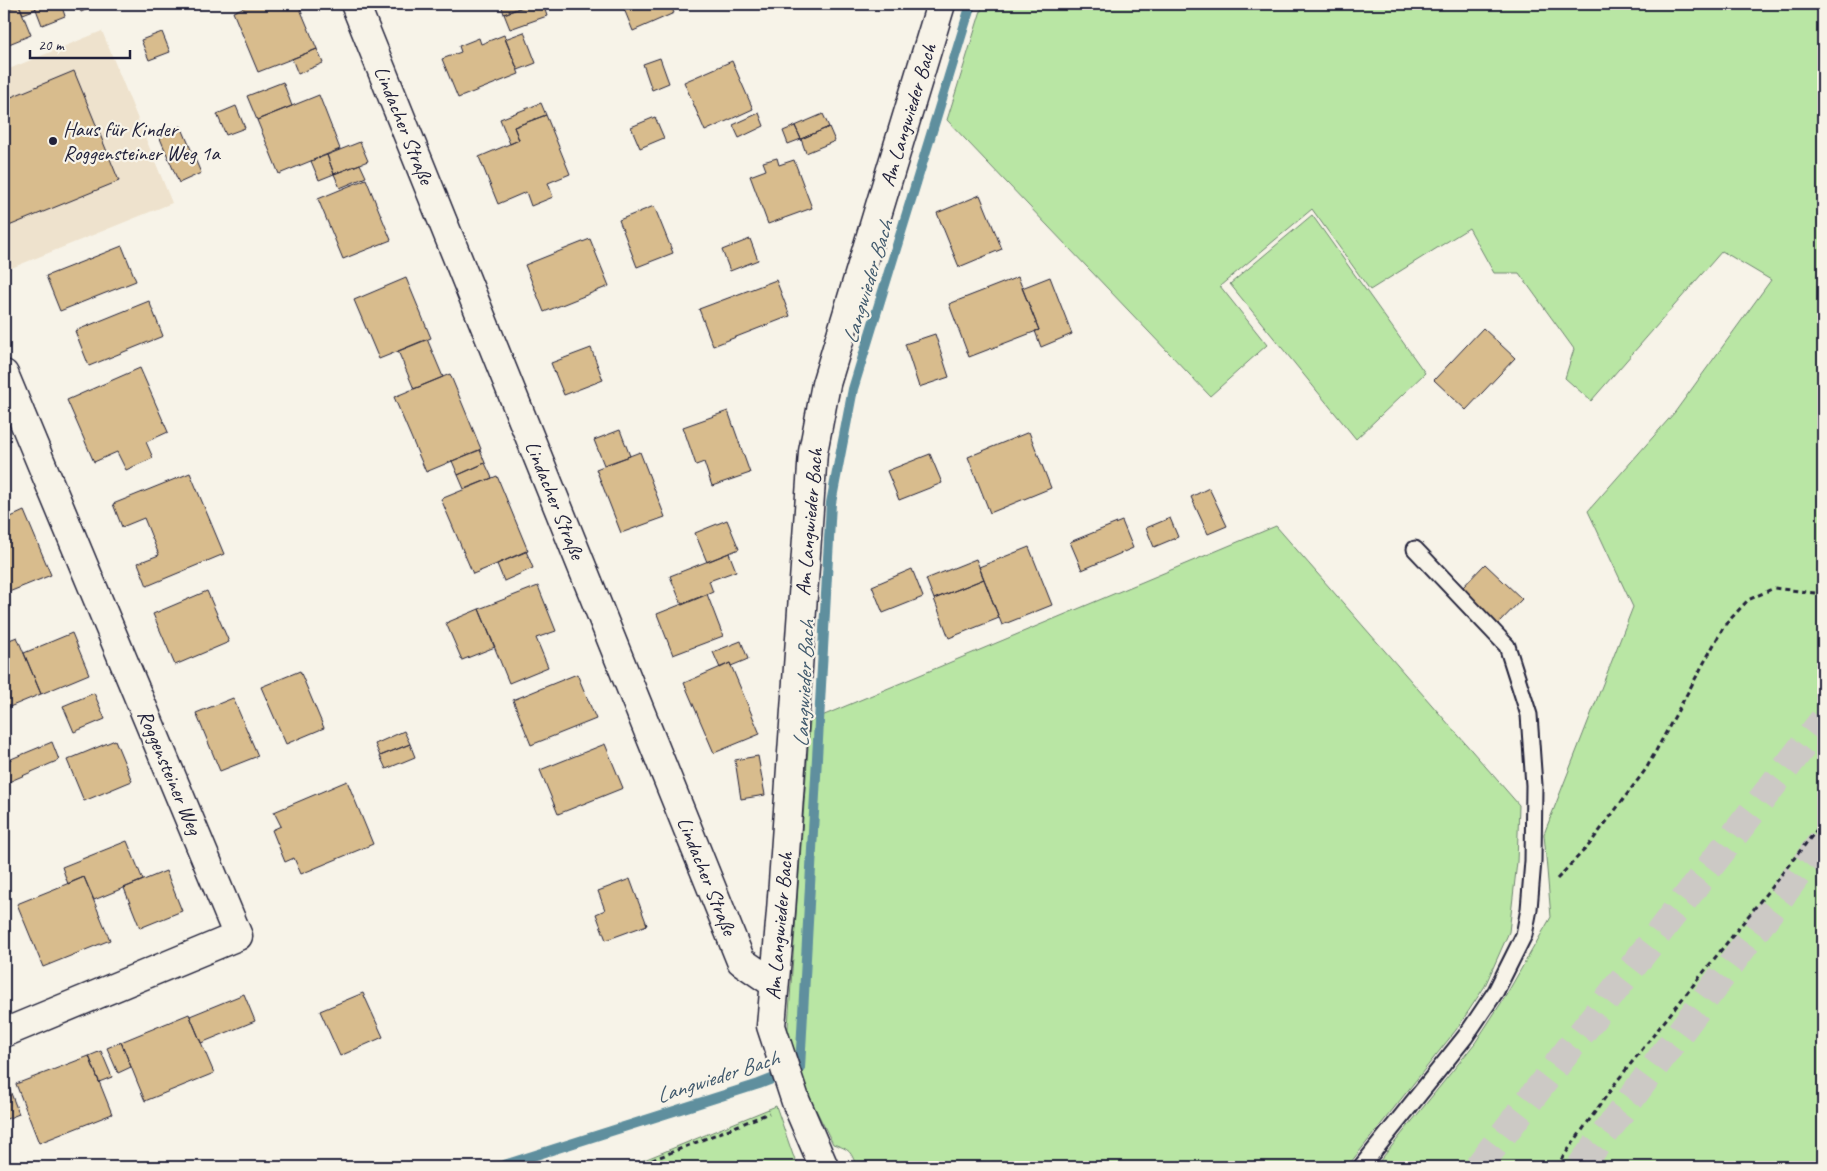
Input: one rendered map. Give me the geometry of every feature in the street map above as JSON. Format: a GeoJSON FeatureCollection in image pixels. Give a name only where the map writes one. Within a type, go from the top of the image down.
{"type":"FeatureCollection","features":[{"type":"Feature","properties":{"kind":"street","name":"Lindacher Straße"},"geometry":{"type":"LineString","coordinates":[[355,4],[741,961],[773,983]]}},
{"type":"Feature","properties":{"kind":"street","name":"Am Langwieder Bach"},"geometry":{"type":"LineString","coordinates":[[824,1167],[795,1097],[771,1026],[773,983],[782,901],[813,452],[826,384],[934,6]]}},
{"type":"Feature","properties":{"kind":"street","name":"Roggensteiner Weg"},"geometry":{"type":"LineString","coordinates":[[4,374],[238,936],[4,1033]]}},
{"type":"Feature","properties":{"kind":"lane"},"geometry":{"type":"LineString","coordinates":[[1361,1167],[1465,1037],[1496,991],[1524,935],[1529,909],[1533,861],[1534,785],[1529,715],[1507,646],[1414,549]]}},
{"type":"Feature","properties":{"kind":"path"},"geometry":{"type":"LineString","coordinates":[[1529,909],[1589,845],[1646,769],[1724,626],[1748,600],[1774,588],[1823,594]]}},
{"type":"Feature","properties":{"kind":"path"},"geometry":{"type":"LineString","coordinates":[[1556,1167],[1617,1082],[1823,822]]}},
{"type":"Feature","properties":{"kind":"path"},"geometry":{"type":"LineString","coordinates":[[635,1167],[795,1097]]}},
{"type":"Feature","properties":{"kind":"shaded area"},"geometry":{"type":"Polygon","coordinates":[[[102,31],[172,203],[4,271],[4,71],[102,31]]]}},
{"type":"Feature","properties":{"kind":"green space"},"geometry":{"type":"Polygon","coordinates":[[[983,4],[1823,4],[1823,1167],[1375,1167],[1475,1043],[1505,997],[1551,917],[1544,834],[1633,607],[1588,511],[1675,412],[1771,280],[1722,251],[1591,401],[1565,378],[1574,349],[1519,273],[1494,273],[1469,228],[1370,290],[1312,209],[1220,286],[1267,345],[1210,396],[947,120],[983,4]]]}},
{"type":"Feature","properties":{"kind":"green space"},"geometry":{"type":"Polygon","coordinates":[[[1312,215],[1425,373],[1356,439],[1230,284],[1312,215]]]}},
{"type":"Feature","properties":{"kind":"green space"},"geometry":{"type":"Polygon","coordinates":[[[1276,526],[1519,805],[1517,862],[1509,932],[1485,986],[1456,1030],[1347,1167],[857,1167],[849,1152],[833,1144],[816,1110],[806,1099],[786,1054],[810,721],[1276,526]]]}},
{"type":"Feature","properties":{"kind":"green space"},"geometry":{"type":"Polygon","coordinates":[[[776,1106],[799,1167],[627,1167],[776,1106]]]}},
{"type":"Feature","properties":{"kind":"building"},"geometry":{"type":"Polygon","coordinates":[[[4,4],[9,9],[19,5],[31,35],[4,46],[4,4]]]}},
{"type":"Feature","properties":{"kind":"building"},"geometry":{"type":"Polygon","coordinates":[[[19,4],[34,4],[36,9],[23,14],[19,4]]]}},
{"type":"Feature","properties":{"kind":"building"},"geometry":{"type":"Polygon","coordinates":[[[34,4],[61,4],[65,16],[42,25],[34,4]]]}},
{"type":"Feature","properties":{"kind":"building"},"geometry":{"type":"Polygon","coordinates":[[[78,4],[100,4],[81,12],[78,4]]]}},
{"type":"Feature","properties":{"kind":"building"},"geometry":{"type":"Polygon","coordinates":[[[252,4],[298,4],[317,49],[258,72],[233,12],[252,4]]]}},
{"type":"Feature","properties":{"kind":"building"},"geometry":{"type":"Polygon","coordinates":[[[380,4],[401,4],[401,5],[384,12],[380,4]]]}},
{"type":"Feature","properties":{"kind":"building"},"geometry":{"type":"Polygon","coordinates":[[[501,4],[530,4],[504,14],[501,4]]]}},
{"type":"Feature","properties":{"kind":"building"},"geometry":{"type":"Polygon","coordinates":[[[530,4],[543,4],[547,16],[510,29],[504,14],[530,4]]]}},
{"type":"Feature","properties":{"kind":"building"},"geometry":{"type":"Polygon","coordinates":[[[622,4],[670,4],[674,13],[633,31],[622,4]]]}},
{"type":"Feature","properties":{"kind":"building"},"geometry":{"type":"Polygon","coordinates":[[[162,32],[170,52],[149,60],[141,40],[162,32]]]}},
{"type":"Feature","properties":{"kind":"building"},"geometry":{"type":"Polygon","coordinates":[[[524,32],[536,63],[518,70],[505,39],[524,32]]]}},
{"type":"Feature","properties":{"kind":"building"},"geometry":{"type":"Polygon","coordinates":[[[504,35],[519,74],[458,98],[442,59],[461,52],[459,46],[479,38],[481,44],[504,35]]]}},
{"type":"Feature","properties":{"kind":"building"},"geometry":{"type":"Polygon","coordinates":[[[317,49],[323,63],[298,74],[292,59],[317,49]]]}},
{"type":"Feature","properties":{"kind":"building"},"geometry":{"type":"Polygon","coordinates":[[[660,58],[669,83],[652,90],[643,64],[660,58]]]}},
{"type":"Feature","properties":{"kind":"building"},"geometry":{"type":"Polygon","coordinates":[[[732,61],[753,109],[705,131],[684,82],[732,61]]]}},
{"type":"Feature","properties":{"kind":"building","name":"Haus für Kinder Roggensteiner Weg 1a"},"geometry":{"type":"Polygon","coordinates":[[[74,71],[119,181],[4,228],[4,100],[74,71]]]}},
{"type":"Feature","properties":{"kind":"building"},"geometry":{"type":"Polygon","coordinates":[[[283,82],[292,106],[257,120],[247,96],[283,82]]]}},
{"type":"Feature","properties":{"kind":"building"},"geometry":{"type":"Polygon","coordinates":[[[319,95],[340,149],[279,174],[257,120],[319,95]]]}},
{"type":"Feature","properties":{"kind":"building"},"geometry":{"type":"Polygon","coordinates":[[[541,103],[546,115],[514,127],[519,140],[510,144],[500,119],[541,103]]]}},
{"type":"Feature","properties":{"kind":"building"},"geometry":{"type":"Polygon","coordinates":[[[236,106],[245,128],[226,135],[217,114],[236,106]]]}},
{"type":"Feature","properties":{"kind":"building"},"geometry":{"type":"Polygon","coordinates":[[[759,113],[764,126],[739,138],[733,125],[759,113]]]}},
{"type":"Feature","properties":{"kind":"building"},"geometry":{"type":"Polygon","coordinates":[[[823,114],[829,127],[801,139],[795,126],[823,114]]]}},
{"type":"Feature","properties":{"kind":"building"},"geometry":{"type":"Polygon","coordinates":[[[546,115],[570,174],[548,183],[553,197],[531,206],[526,192],[498,204],[479,157],[519,140],[514,127],[546,115]]]}},
{"type":"Feature","properties":{"kind":"building"},"geometry":{"type":"Polygon","coordinates":[[[655,117],[664,138],[640,148],[631,127],[655,117]]]}},
{"type":"Feature","properties":{"kind":"building"},"geometry":{"type":"Polygon","coordinates":[[[181,126],[201,173],[179,183],[159,136],[181,126]]]}},
{"type":"Feature","properties":{"kind":"building"},"geometry":{"type":"Polygon","coordinates":[[[795,126],[801,139],[788,144],[783,131],[795,126]]]}},
{"type":"Feature","properties":{"kind":"building"},"geometry":{"type":"Polygon","coordinates":[[[829,127],[835,141],[806,153],[801,139],[829,127]]]}},
{"type":"Feature","properties":{"kind":"building"},"geometry":{"type":"Polygon","coordinates":[[[360,142],[368,161],[334,174],[327,155],[360,142]]]}},
{"type":"Feature","properties":{"kind":"building"},"geometry":{"type":"Polygon","coordinates":[[[327,155],[334,174],[319,180],[311,161],[327,155]]]}},
{"type":"Feature","properties":{"kind":"building"},"geometry":{"type":"Polygon","coordinates":[[[777,158],[779,165],[794,160],[812,208],[768,224],[750,176],[766,170],[763,162],[777,158]]]}},
{"type":"Feature","properties":{"kind":"building"},"geometry":{"type":"Polygon","coordinates":[[[360,164],[366,177],[340,188],[334,174],[360,164]]]}},
{"type":"Feature","properties":{"kind":"building"},"geometry":{"type":"Polygon","coordinates":[[[366,179],[391,240],[343,259],[318,199],[366,179]]]}},
{"type":"Feature","properties":{"kind":"building"},"geometry":{"type":"Polygon","coordinates":[[[980,195],[1002,249],[959,267],[937,213],[980,195]]]}},
{"type":"Feature","properties":{"kind":"building"},"geometry":{"type":"Polygon","coordinates":[[[654,206],[673,253],[637,267],[619,220],[654,206]]]}},
{"type":"Feature","properties":{"kind":"building"},"geometry":{"type":"Polygon","coordinates":[[[590,239],[609,286],[544,312],[525,265],[590,239]]]}},
{"type":"Feature","properties":{"kind":"building"},"geometry":{"type":"Polygon","coordinates":[[[750,239],[758,260],[730,271],[722,250],[750,239]]]}},
{"type":"Feature","properties":{"kind":"building"},"geometry":{"type":"Polygon","coordinates":[[[122,246],[136,281],[60,311],[46,276],[122,246]]]}},
{"type":"Feature","properties":{"kind":"building"},"geometry":{"type":"Polygon","coordinates":[[[1018,277],[1039,330],[969,357],[949,304],[1018,277]]]}},
{"type":"Feature","properties":{"kind":"building"},"geometry":{"type":"Polygon","coordinates":[[[1050,277],[1072,334],[1041,347],[1035,331],[1039,330],[1022,288],[1050,277]]]}},
{"type":"Feature","properties":{"kind":"building"},"geometry":{"type":"Polygon","coordinates":[[[406,278],[431,338],[379,359],[354,300],[406,278]]]}},
{"type":"Feature","properties":{"kind":"building"},"geometry":{"type":"Polygon","coordinates":[[[776,280],[790,316],[713,346],[699,309],[776,280]]]}},
{"type":"Feature","properties":{"kind":"building"},"geometry":{"type":"Polygon","coordinates":[[[149,301],[163,336],[89,366],[75,331],[149,301]]]}},
{"type":"Feature","properties":{"kind":"building"},"geometry":{"type":"Polygon","coordinates":[[[1483,328],[1515,358],[1466,410],[1434,380],[1483,328]]]}},
{"type":"Feature","properties":{"kind":"building"},"geometry":{"type":"Polygon","coordinates":[[[935,334],[949,377],[919,387],[905,344],[935,334]]]}},
{"type":"Feature","properties":{"kind":"building"},"geometry":{"type":"Polygon","coordinates":[[[427,339],[443,377],[414,389],[398,351],[427,339]]]}},
{"type":"Feature","properties":{"kind":"building"},"geometry":{"type":"Polygon","coordinates":[[[591,348],[603,380],[564,395],[551,363],[591,348]]]}},
{"type":"Feature","properties":{"kind":"building"},"geometry":{"type":"Polygon","coordinates":[[[140,368],[168,432],[146,442],[153,458],[126,470],[117,452],[94,462],[67,400],[140,368]]]}},
{"type":"Feature","properties":{"kind":"building"},"geometry":{"type":"Polygon","coordinates":[[[450,374],[481,449],[426,472],[394,397],[450,374]]]}},
{"type":"Feature","properties":{"kind":"building"},"geometry":{"type":"Polygon","coordinates":[[[728,411],[750,473],[712,486],[704,462],[696,465],[683,427],[728,411]]]}},
{"type":"Feature","properties":{"kind":"building"},"geometry":{"type":"Polygon","coordinates":[[[620,430],[630,456],[604,465],[594,440],[620,430]]]}},
{"type":"Feature","properties":{"kind":"building"},"geometry":{"type":"Polygon","coordinates":[[[1029,432],[1051,488],[990,513],[968,457],[1029,432]]]}},
{"type":"Feature","properties":{"kind":"building"},"geometry":{"type":"Polygon","coordinates":[[[480,450],[485,463],[458,475],[452,461],[480,450]]]}},
{"type":"Feature","properties":{"kind":"building"},"geometry":{"type":"Polygon","coordinates":[[[640,452],[665,517],[621,533],[596,469],[640,452]]]}},
{"type":"Feature","properties":{"kind":"building"},"geometry":{"type":"Polygon","coordinates":[[[930,454],[942,483],[899,500],[887,471],[930,454]]]}},
{"type":"Feature","properties":{"kind":"building"},"geometry":{"type":"Polygon","coordinates":[[[485,463],[492,478],[464,489],[458,475],[485,463]]]}},
{"type":"Feature","properties":{"kind":"building"},"geometry":{"type":"Polygon","coordinates":[[[190,473],[224,554],[147,586],[138,563],[159,555],[144,518],[122,527],[113,504],[190,473]]]}},
{"type":"Feature","properties":{"kind":"building"},"geometry":{"type":"Polygon","coordinates":[[[497,476],[528,551],[473,574],[441,499],[497,476]]]}},
{"type":"Feature","properties":{"kind":"building"},"geometry":{"type":"Polygon","coordinates":[[[1209,488],[1227,526],[1208,534],[1191,497],[1209,488]]]}},
{"type":"Feature","properties":{"kind":"building"},"geometry":{"type":"Polygon","coordinates":[[[24,511],[51,575],[4,594],[4,520],[24,511]]]}},
{"type":"Feature","properties":{"kind":"building"},"geometry":{"type":"Polygon","coordinates":[[[1170,518],[1178,537],[1154,547],[1146,528],[1170,518]]]}},
{"type":"Feature","properties":{"kind":"building"},"geometry":{"type":"Polygon","coordinates":[[[727,520],[739,549],[707,562],[695,533],[727,520]]]}},
{"type":"Feature","properties":{"kind":"building"},"geometry":{"type":"Polygon","coordinates":[[[1122,521],[1133,548],[1082,570],[1070,542],[1122,521]]]}},
{"type":"Feature","properties":{"kind":"building"},"geometry":{"type":"Polygon","coordinates":[[[1029,547],[1052,605],[1002,625],[979,567],[1029,547]]]}},
{"type":"Feature","properties":{"kind":"building"},"geometry":{"type":"Polygon","coordinates":[[[526,551],[533,568],[504,581],[497,564],[526,551]]]}},
{"type":"Feature","properties":{"kind":"building"},"geometry":{"type":"Polygon","coordinates":[[[729,553],[736,571],[709,581],[713,592],[682,605],[670,576],[729,553]]]}},
{"type":"Feature","properties":{"kind":"building"},"geometry":{"type":"Polygon","coordinates":[[[976,559],[984,579],[934,599],[926,579],[976,559]]]}},
{"type":"Feature","properties":{"kind":"building"},"geometry":{"type":"Polygon","coordinates":[[[1485,564],[1522,599],[1498,624],[1461,589],[1485,564]]]}},
{"type":"Feature","properties":{"kind":"building"},"geometry":{"type":"Polygon","coordinates":[[[912,569],[923,597],[883,613],[872,586],[912,569]]]}},
{"type":"Feature","properties":{"kind":"building"},"geometry":{"type":"Polygon","coordinates":[[[984,579],[999,618],[949,638],[934,599],[984,579]]]}},
{"type":"Feature","properties":{"kind":"building"},"geometry":{"type":"Polygon","coordinates":[[[538,586],[556,631],[536,638],[548,667],[509,683],[479,609],[538,586]]]}},
{"type":"Feature","properties":{"kind":"building"},"geometry":{"type":"Polygon","coordinates":[[[207,591],[229,642],[175,665],[153,614],[207,591]]]}},
{"type":"Feature","properties":{"kind":"building"},"geometry":{"type":"Polygon","coordinates":[[[707,594],[723,636],[673,655],[657,614],[707,594]]]}},
{"type":"Feature","properties":{"kind":"building"},"geometry":{"type":"Polygon","coordinates":[[[479,609],[495,647],[462,660],[446,623],[479,609]]]}},
{"type":"Feature","properties":{"kind":"building"},"geometry":{"type":"Polygon","coordinates":[[[72,633],[89,674],[41,694],[24,653],[72,633]]]}},
{"type":"Feature","properties":{"kind":"building"},"geometry":{"type":"Polygon","coordinates":[[[17,637],[41,694],[7,708],[4,700],[4,642],[17,637]]]}},
{"type":"Feature","properties":{"kind":"building"},"geometry":{"type":"Polygon","coordinates":[[[741,641],[748,659],[731,666],[730,663],[720,668],[713,652],[741,641]]]}},
{"type":"Feature","properties":{"kind":"building"},"geometry":{"type":"Polygon","coordinates":[[[730,663],[760,734],[714,753],[684,683],[730,663]]]}},
{"type":"Feature","properties":{"kind":"building"},"geometry":{"type":"Polygon","coordinates":[[[300,671],[324,728],[286,744],[261,687],[300,671]]]}},
{"type":"Feature","properties":{"kind":"building"},"geometry":{"type":"Polygon","coordinates":[[[577,674],[596,719],[531,745],[513,700],[577,674]]]}},
{"type":"Feature","properties":{"kind":"building"},"geometry":{"type":"Polygon","coordinates":[[[94,693],[105,719],[74,732],[63,706],[94,693]]]}},
{"type":"Feature","properties":{"kind":"building"},"geometry":{"type":"Polygon","coordinates":[[[233,698],[258,756],[220,771],[196,713],[233,698]]]}},
{"type":"Feature","properties":{"kind":"building"},"geometry":{"type":"Polygon","coordinates":[[[404,731],[410,744],[380,756],[375,744],[404,731]]]}},
{"type":"Feature","properties":{"kind":"building"},"geometry":{"type":"Polygon","coordinates":[[[115,740],[132,781],[84,801],[67,760],[115,740]]]}},
{"type":"Feature","properties":{"kind":"building"},"geometry":{"type":"Polygon","coordinates":[[[52,742],[59,760],[4,784],[4,762],[52,742]]]}},
{"type":"Feature","properties":{"kind":"building"},"geometry":{"type":"Polygon","coordinates":[[[410,744],[415,757],[386,769],[380,756],[410,744]]]}},
{"type":"Feature","properties":{"kind":"building"},"geometry":{"type":"Polygon","coordinates":[[[605,744],[623,788],[558,814],[540,770],[605,744]]]}},
{"type":"Feature","properties":{"kind":"building"},"geometry":{"type":"Polygon","coordinates":[[[758,756],[765,795],[741,799],[735,760],[758,756]]]}},
{"type":"Feature","properties":{"kind":"building"},"geometry":{"type":"Polygon","coordinates":[[[347,781],[373,844],[301,874],[294,858],[285,862],[272,830],[281,826],[274,812],[347,781]]]}},
{"type":"Feature","properties":{"kind":"building"},"geometry":{"type":"Polygon","coordinates":[[[127,841],[143,880],[94,900],[84,877],[68,884],[62,867],[127,841]]]}},
{"type":"Feature","properties":{"kind":"building"},"geometry":{"type":"Polygon","coordinates":[[[166,871],[182,911],[140,928],[124,888],[166,871]]]}},
{"type":"Feature","properties":{"kind":"building"},"geometry":{"type":"Polygon","coordinates":[[[84,877],[110,940],[43,967],[17,904],[84,877]]]}},
{"type":"Feature","properties":{"kind":"building"},"geometry":{"type":"Polygon","coordinates":[[[630,879],[647,925],[606,940],[596,914],[605,910],[598,891],[630,879]]]}},
{"type":"Feature","properties":{"kind":"building"},"geometry":{"type":"Polygon","coordinates":[[[363,993],[383,1037],[340,1056],[320,1011],[363,993]]]}},
{"type":"Feature","properties":{"kind":"building"},"geometry":{"type":"Polygon","coordinates":[[[244,994],[255,1021],[201,1043],[190,1016],[244,994]]]}},
{"type":"Feature","properties":{"kind":"building"},"geometry":{"type":"Polygon","coordinates":[[[189,1014],[214,1073],[145,1101],[121,1042],[189,1014]]]}},
{"type":"Feature","properties":{"kind":"building"},"geometry":{"type":"Polygon","coordinates":[[[121,1042],[131,1067],[118,1073],[107,1048],[121,1042]]]}},
{"type":"Feature","properties":{"kind":"building"},"geometry":{"type":"Polygon","coordinates":[[[101,1051],[112,1077],[99,1082],[89,1056],[101,1051]]]}},
{"type":"Feature","properties":{"kind":"building"},"geometry":{"type":"Polygon","coordinates":[[[89,1056],[112,1114],[39,1143],[16,1084],[89,1056]]]}},
{"type":"Feature","properties":{"kind":"building"},"geometry":{"type":"Polygon","coordinates":[[[9,1088],[19,1114],[4,1120],[4,1090],[9,1088]]]}},
{"type":"Feature","properties":{"kind":"waterway","name":"Langwieder Bach"},"geometry":{"type":"LineString","coordinates":[[498,1167],[759,1084],[800,1068],[831,503],[853,389],[971,4]]}},
{"type":"Feature","properties":{"kind":"tunnel"},"geometry":{"type":"LineString","coordinates":[[1478,1167],[1823,720]]}},
{"type":"Feature","properties":{"kind":"tunnel"},"geometry":{"type":"LineString","coordinates":[[1580,1167],[1823,840]]}},
{"type":"Feature","properties":{"kind":"place","name":"Haus für Kinder Roggensteiner Weg 1a"},"geometry":{"type":"Point","coordinates":[53,141]}}]}
